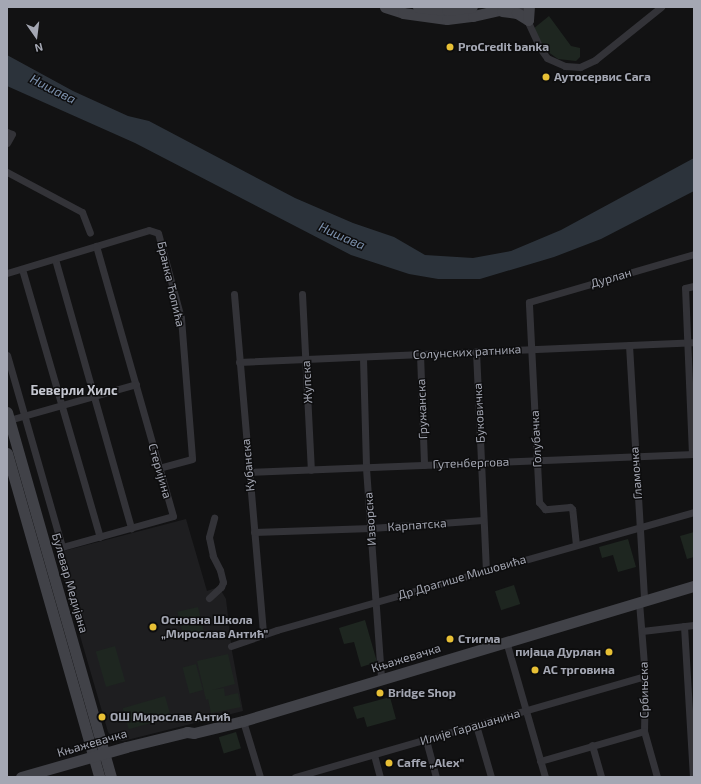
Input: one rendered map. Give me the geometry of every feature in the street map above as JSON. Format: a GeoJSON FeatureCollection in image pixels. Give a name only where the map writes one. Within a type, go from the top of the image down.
{"type":"FeatureCollection","features":[{"type":"Feature","properties":{"kind":"main road"},"geometry":{"type":"LineString","coordinates":[[386,7],[403,13],[447,19],[509,11],[517,13],[528,20],[529,7]]}},
{"type":"Feature","properties":{"kind":"main road"},"geometry":{"type":"LineString","coordinates":[[418,7],[447,10],[472,7]]}},
{"type":"Feature","properties":{"kind":"main road"},"geometry":{"type":"LineString","coordinates":[[498,12],[510,7]]}},
{"type":"Feature","properties":{"kind":"main road","name":"Булевар Медијана"},"geometry":{"type":"LineString","coordinates":[[8,416],[111,777]]}},
{"type":"Feature","properties":{"kind":"main road","name":"Булевар Медијана"},"geometry":{"type":"LineString","coordinates":[[7,454],[99,777]]}},
{"type":"Feature","properties":{"kind":"main road","name":"Књажевачка"},"geometry":{"type":"LineString","coordinates":[[47,777],[106,756],[188,738],[194,733],[243,721],[506,641],[694,586]]}},
{"type":"Feature","properties":{"kind":"main road","name":"Књажевачка"},"geometry":{"type":"LineString","coordinates":[[20,777],[94,760]]}},
{"type":"Feature","properties":{"kind":"street"},"geometry":{"type":"LineString","coordinates":[[521,7],[540,48],[547,58],[565,66],[580,67],[595,60],[661,7]]}},
{"type":"Feature","properties":{"kind":"street"},"geometry":{"type":"LineString","coordinates":[[7,132],[12,134],[7,143]]}},
{"type":"Feature","properties":{"kind":"street"},"geometry":{"type":"LineString","coordinates":[[7,172],[82,212],[90,233]]}},
{"type":"Feature","properties":{"kind":"street","name":"Бранка Ћопића"},"geometry":{"type":"LineString","coordinates":[[7,273],[149,230],[160,235],[181,318],[192,458],[159,468]]}},
{"type":"Feature","properties":{"kind":"street","name":"Стеријина"},"geometry":{"type":"LineString","coordinates":[[62,547],[174,516],[96,246]]}},
{"type":"Feature","properties":{"kind":"street","name":"Дурлан"},"geometry":{"type":"LineString","coordinates":[[529,302],[694,254]]}},
{"type":"Feature","properties":{"kind":"street"},"geometry":{"type":"LineString","coordinates":[[55,259],[132,528]]}},
{"type":"Feature","properties":{"kind":"street"},"geometry":{"type":"LineString","coordinates":[[22,269],[100,537]]}},
{"type":"Feature","properties":{"kind":"street"},"geometry":{"type":"LineString","coordinates":[[693,454],[691,342],[685,288],[694,286]]}},
{"type":"Feature","properties":{"kind":"street","name":"Кубанска"},"geometry":{"type":"LineString","coordinates":[[234,294],[263,635]]}},
{"type":"Feature","properties":{"kind":"street","name":"Жупска"},"geometry":{"type":"LineString","coordinates":[[302,294],[311,470]]}},
{"type":"Feature","properties":{"kind":"street","name":"Голубачка"},"geometry":{"type":"LineString","coordinates":[[529,302],[540,505],[545,509],[570,507],[572,509],[576,545]]}},
{"type":"Feature","properties":{"kind":"street","name":"Солунских ратника"},"geometry":{"type":"LineString","coordinates":[[239,362],[363,358],[476,351],[691,342]]}},
{"type":"Feature","properties":{"kind":"street","name":"Гламочка"},"geometry":{"type":"LineString","coordinates":[[629,345],[642,602]]}},
{"type":"Feature","properties":{"kind":"street","name":"Буковичка"},"geometry":{"type":"LineString","coordinates":[[476,351],[486,570]]}},
{"type":"Feature","properties":{"kind":"street","name":"Гружанска"},"geometry":{"type":"LineString","coordinates":[[420,354],[424,465]]}},
{"type":"Feature","properties":{"kind":"street","name":"Булевар Медијана"},"geometry":{"type":"LineString","coordinates":[[7,355],[62,547]]}},
{"type":"Feature","properties":{"kind":"street","name":"Изворска"},"geometry":{"type":"LineString","coordinates":[[363,358],[366,468],[381,679]]}},
{"type":"Feature","properties":{"kind":"street"},"geometry":{"type":"LineString","coordinates":[[8,416],[25,416],[136,384]]}},
{"type":"Feature","properties":{"kind":"street","name":"Гутенбергова"},"geometry":{"type":"LineString","coordinates":[[248,472],[481,464],[537,460],[693,454]]}},
{"type":"Feature","properties":{"kind":"street","name":"Др Драгише Мишовића"},"geometry":{"type":"LineString","coordinates":[[231,646],[277,630],[694,512]]}},
{"type":"Feature","properties":{"kind":"street"},"geometry":{"type":"LineString","coordinates":[[210,598],[221,587],[223,582],[220,570],[213,556],[209,537],[214,518]]}},
{"type":"Feature","properties":{"kind":"street","name":"Карпатска"},"geometry":{"type":"LineString","coordinates":[[254,532],[371,528],[484,520]]}},
{"type":"Feature","properties":{"kind":"street","name":"Србињска"},"geometry":{"type":"LineString","coordinates":[[642,602],[645,676],[644,731],[657,777]]}},
{"type":"Feature","properties":{"kind":"street"},"geometry":{"type":"LineString","coordinates":[[642,631],[694,625]]}},
{"type":"Feature","properties":{"kind":"street"},"geometry":{"type":"LineString","coordinates":[[684,626],[693,777]]}},
{"type":"Feature","properties":{"kind":"street"},"geometry":{"type":"LineString","coordinates":[[506,641],[545,777]]}},
{"type":"Feature","properties":{"kind":"street","name":"Илије Гарашанина"},"geometry":{"type":"LineString","coordinates":[[295,777],[316,774],[374,755],[645,676]]}},
{"type":"Feature","properties":{"kind":"street"},"geometry":{"type":"LineString","coordinates":[[243,721],[260,777]]}},
{"type":"Feature","properties":{"kind":"street"},"geometry":{"type":"LineString","coordinates":[[476,725],[491,777]]}},
{"type":"Feature","properties":{"kind":"street"},"geometry":{"type":"LineString","coordinates":[[540,761],[644,731]]}},
{"type":"Feature","properties":{"kind":"street"},"geometry":{"type":"LineString","coordinates":[[426,740],[436,777]]}},
{"type":"Feature","properties":{"kind":"street"},"geometry":{"type":"LineString","coordinates":[[592,745],[601,777]]}},
{"type":"Feature","properties":{"kind":"street"},"geometry":{"type":"LineString","coordinates":[[374,755],[380,777]]}},
{"type":"Feature","properties":{"kind":"shaded area"},"geometry":{"type":"Polygon","coordinates":[[[549,16],[571,46],[580,48],[580,57],[576,61],[558,59],[544,49],[533,29],[549,16]]]}},
{"type":"Feature","properties":{"kind":"shaded area","name":"Основна Школа „Мирослав Антић”"},"geometry":{"type":"Polygon","coordinates":[[[186,519],[207,591],[219,587],[226,599],[232,651],[243,711],[123,741],[116,741],[108,732],[56,553],[186,519]]]}},
{"type":"Feature","properties":{"kind":"shaded area"},"geometry":{"type":"Polygon","coordinates":[[[694,532],[694,557],[687,559],[680,536],[694,532]]]}},
{"type":"Feature","properties":{"kind":"shaded area"},"geometry":{"type":"Polygon","coordinates":[[[628,539],[636,567],[618,572],[613,555],[602,558],[599,547],[628,539]]]}},
{"type":"Feature","properties":{"kind":"shaded area"},"geometry":{"type":"Polygon","coordinates":[[[514,585],[520,604],[501,610],[495,591],[514,585]]]}},
{"type":"Feature","properties":{"kind":"shaded area"},"geometry":{"type":"Polygon","coordinates":[[[198,607],[204,633],[184,638],[178,612],[198,607]]]}},
{"type":"Feature","properties":{"kind":"shaded area"},"geometry":{"type":"Polygon","coordinates":[[[365,620],[377,662],[361,667],[354,642],[344,644],[339,628],[365,620]]]}},
{"type":"Feature","properties":{"kind":"shaded area"},"geometry":{"type":"Polygon","coordinates":[[[115,646],[125,682],[106,687],[96,652],[115,646]]]}},
{"type":"Feature","properties":{"kind":"shaded area"},"geometry":{"type":"Polygon","coordinates":[[[228,654],[235,684],[212,690],[224,688],[225,696],[238,693],[241,707],[211,713],[208,699],[206,700],[197,661],[228,654]]]}},
{"type":"Feature","properties":{"kind":"shaded area"},"geometry":{"type":"Polygon","coordinates":[[[196,664],[203,690],[189,694],[182,668],[196,664]]]}},
{"type":"Feature","properties":{"kind":"shaded area"},"geometry":{"type":"Polygon","coordinates":[[[165,696],[171,717],[129,729],[123,708],[165,696]]]}},
{"type":"Feature","properties":{"kind":"shaded area"},"geometry":{"type":"Polygon","coordinates":[[[390,697],[396,719],[367,727],[364,717],[357,719],[353,707],[390,697]]]}},
{"type":"Feature","properties":{"kind":"shaded area"},"geometry":{"type":"Polygon","coordinates":[[[236,732],[241,748],[224,754],[219,737],[236,732]]]}},
{"type":"Feature","properties":{"kind":"water","name":"Нишава"},"geometry":{"type":"Polygon","coordinates":[[[7,55],[73,91],[128,116],[149,121],[295,198],[353,223],[394,237],[425,255],[473,258],[511,251],[561,230],[694,158],[694,191],[601,239],[554,257],[480,279],[438,279],[409,274],[351,255],[135,143],[7,86],[7,55]]]}},
{"type":"Feature","properties":{"kind":"place","name":"ProCredit banka"},"geometry":{"type":"Point","coordinates":[450,47]}},
{"type":"Feature","properties":{"kind":"place","name":"Аутосервис Сага"},"geometry":{"type":"Point","coordinates":[546,77]}},
{"type":"Feature","properties":{"kind":"place","name":"Основна Школа „Мирослав Антић”"},"geometry":{"type":"Point","coordinates":[153,627]}},
{"type":"Feature","properties":{"kind":"place","name":"Стигма"},"geometry":{"type":"Point","coordinates":[450,639]}},
{"type":"Feature","properties":{"kind":"place","name":"пијаца Дурлан"},"geometry":{"type":"Point","coordinates":[609,652]}},
{"type":"Feature","properties":{"kind":"place","name":"АС трговина"},"geometry":{"type":"Point","coordinates":[535,670]}},
{"type":"Feature","properties":{"kind":"place","name":"Bridge Shop"},"geometry":{"type":"Point","coordinates":[380,693]}},
{"type":"Feature","properties":{"kind":"place","name":"ОШ Мирослав Антић"},"geometry":{"type":"Point","coordinates":[102,717]}},
{"type":"Feature","properties":{"kind":"place","name":"Caffe „Alex”"},"geometry":{"type":"Point","coordinates":[389,763]}},
{"type":"Feature","properties":{"kind":"district","name":"Беверли Хилс"},"geometry":{"type":"Point","coordinates":[74,390]}}]}
